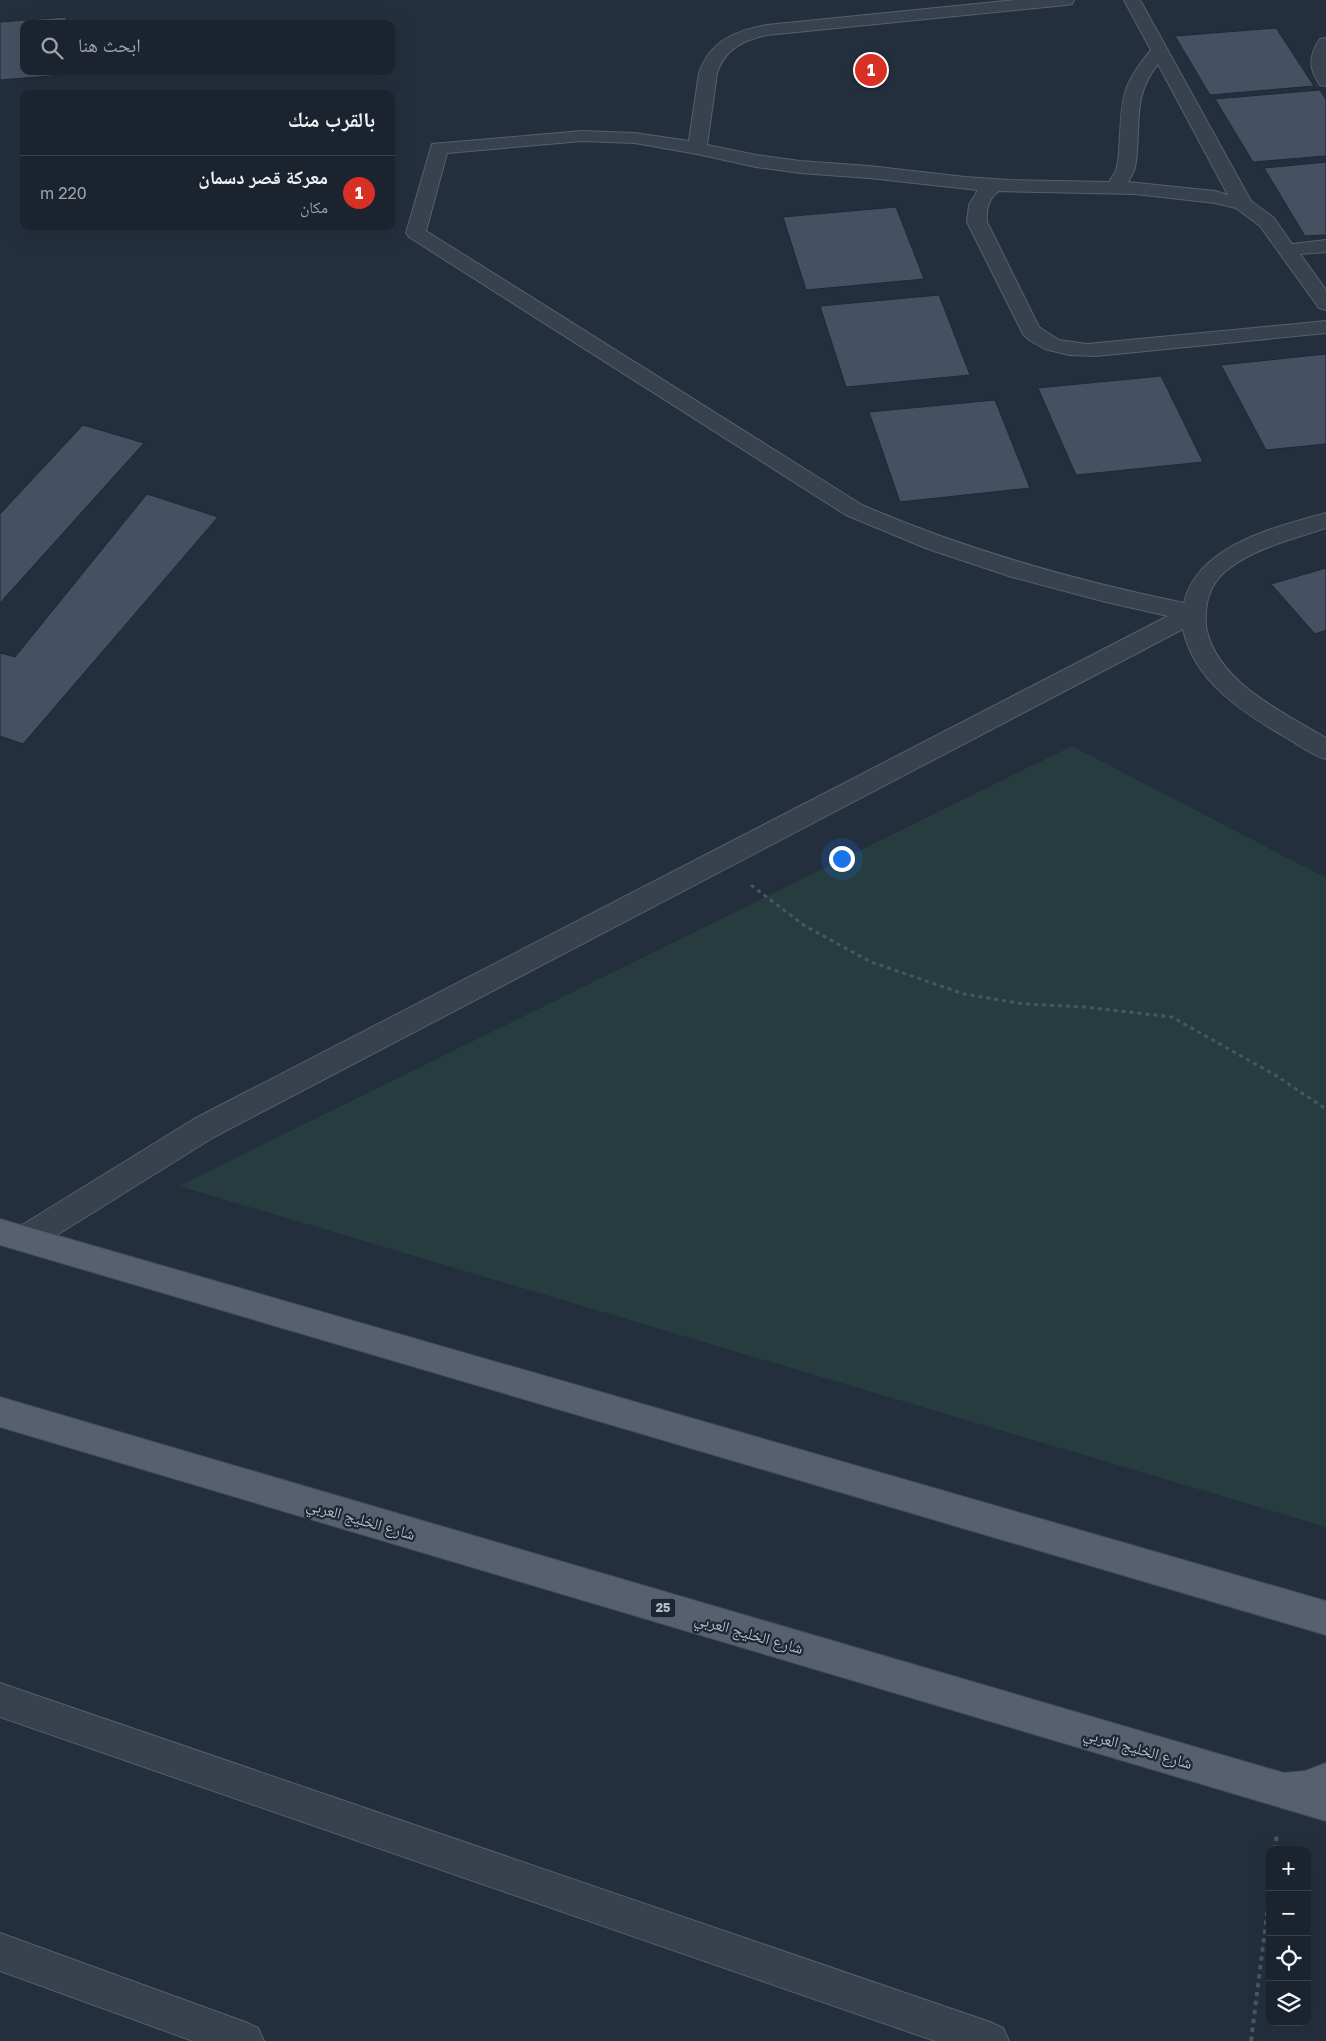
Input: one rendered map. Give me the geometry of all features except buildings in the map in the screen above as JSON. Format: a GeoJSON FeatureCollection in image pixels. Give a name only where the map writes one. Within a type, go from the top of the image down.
{"type":"FeatureCollection","features":[{"type":"Feature","properties":{"kind":"main road"},"geometry":{"type":"LineString","coordinates":[[12,1236],[782,1458],[1319,1620]]}},
{"type":"Feature","properties":{"kind":"main road","name":"شارع الخليج العربي"},"geometry":{"type":"LineString","coordinates":[[0,1412],[1326,1803]]}},
{"type":"Feature","properties":{"kind":"main road"},"geometry":{"type":"LineString","coordinates":[[1282,1790],[1305,1789],[1326,1781]]}},
{"type":"Feature","properties":{"kind":"lane"},"geometry":{"type":"LineString","coordinates":[[697,148],[711,62],[721,48],[741,36],[767,30],[1066,0]]}},
{"type":"Feature","properties":{"kind":"lane"},"geometry":{"type":"LineString","coordinates":[[1132,0],[1243,204]]}},
{"type":"Feature","properties":{"kind":"lane"},"geometry":{"type":"LineString","coordinates":[[1326,43],[1321,51],[1319,63],[1326,81]]}},
{"type":"Feature","properties":{"kind":"lane"},"geometry":{"type":"LineString","coordinates":[[1116,187],[1125,171],[1127,162],[1130,104],[1134,87],[1145,68],[1160,50]]}},
{"type":"Feature","properties":{"kind":"lane"},"geometry":{"type":"LineString","coordinates":[[1193,613],[1117,598],[1010,570],[950,551],[901,532],[854,510],[416,232],[438,148],[582,136],[635,138],[800,168],[869,172],[995,185],[1155,189],[1215,197],[1243,204],[1267,222],[1326,304]]}},
{"type":"Feature","properties":{"kind":"lane"},"geometry":{"type":"LineString","coordinates":[[995,185],[978,202],[977,222],[1030,330],[1044,341],[1068,348],[1096,350],[1326,327]]}},
{"type":"Feature","properties":{"kind":"lane"},"geometry":{"type":"LineString","coordinates":[[1287,250],[1326,246]]}},
{"type":"Feature","properties":{"kind":"lane"},"geometry":{"type":"LineString","coordinates":[[1326,520],[1261,543],[1226,559],[1212,570],[1203,583],[1196,598],[1193,613],[1194,630],[1200,649],[1220,678],[1254,705],[1326,750]]}},
{"type":"Feature","properties":{"kind":"lane"},"geometry":{"type":"LineString","coordinates":[[12,1236],[204,1128],[1193,613]]}},
{"type":"Feature","properties":{"kind":"lane"},"geometry":{"type":"LineString","coordinates":[[0,1700],[990,2041]]}},
{"type":"Feature","properties":{"kind":"lane"},"geometry":{"type":"LineString","coordinates":[[0,1952],[245,2041]]}},
{"type":"Feature","properties":{"kind":"path"},"geometry":{"type":"LineString","coordinates":[[719,860],[805,926],[870,962],[964,994],[1024,1004],[1085,1007],[1172,1017],[1275,1075],[1326,1109]]}},
{"type":"Feature","properties":{"kind":"path"},"geometry":{"type":"LineString","coordinates":[[1251,2041],[1270,1891]]}},
{"type":"Feature","properties":{"kind":"green space"},"geometry":{"type":"Polygon","coordinates":[[[1072,746],[1326,878],[1326,1527],[179,1186],[1072,746]]]}},
{"type":"Feature","properties":{"kind":"place","name":"معركة قصر دسمان"},"geometry":{"type":"Point","coordinates":[871,70]}}]}
